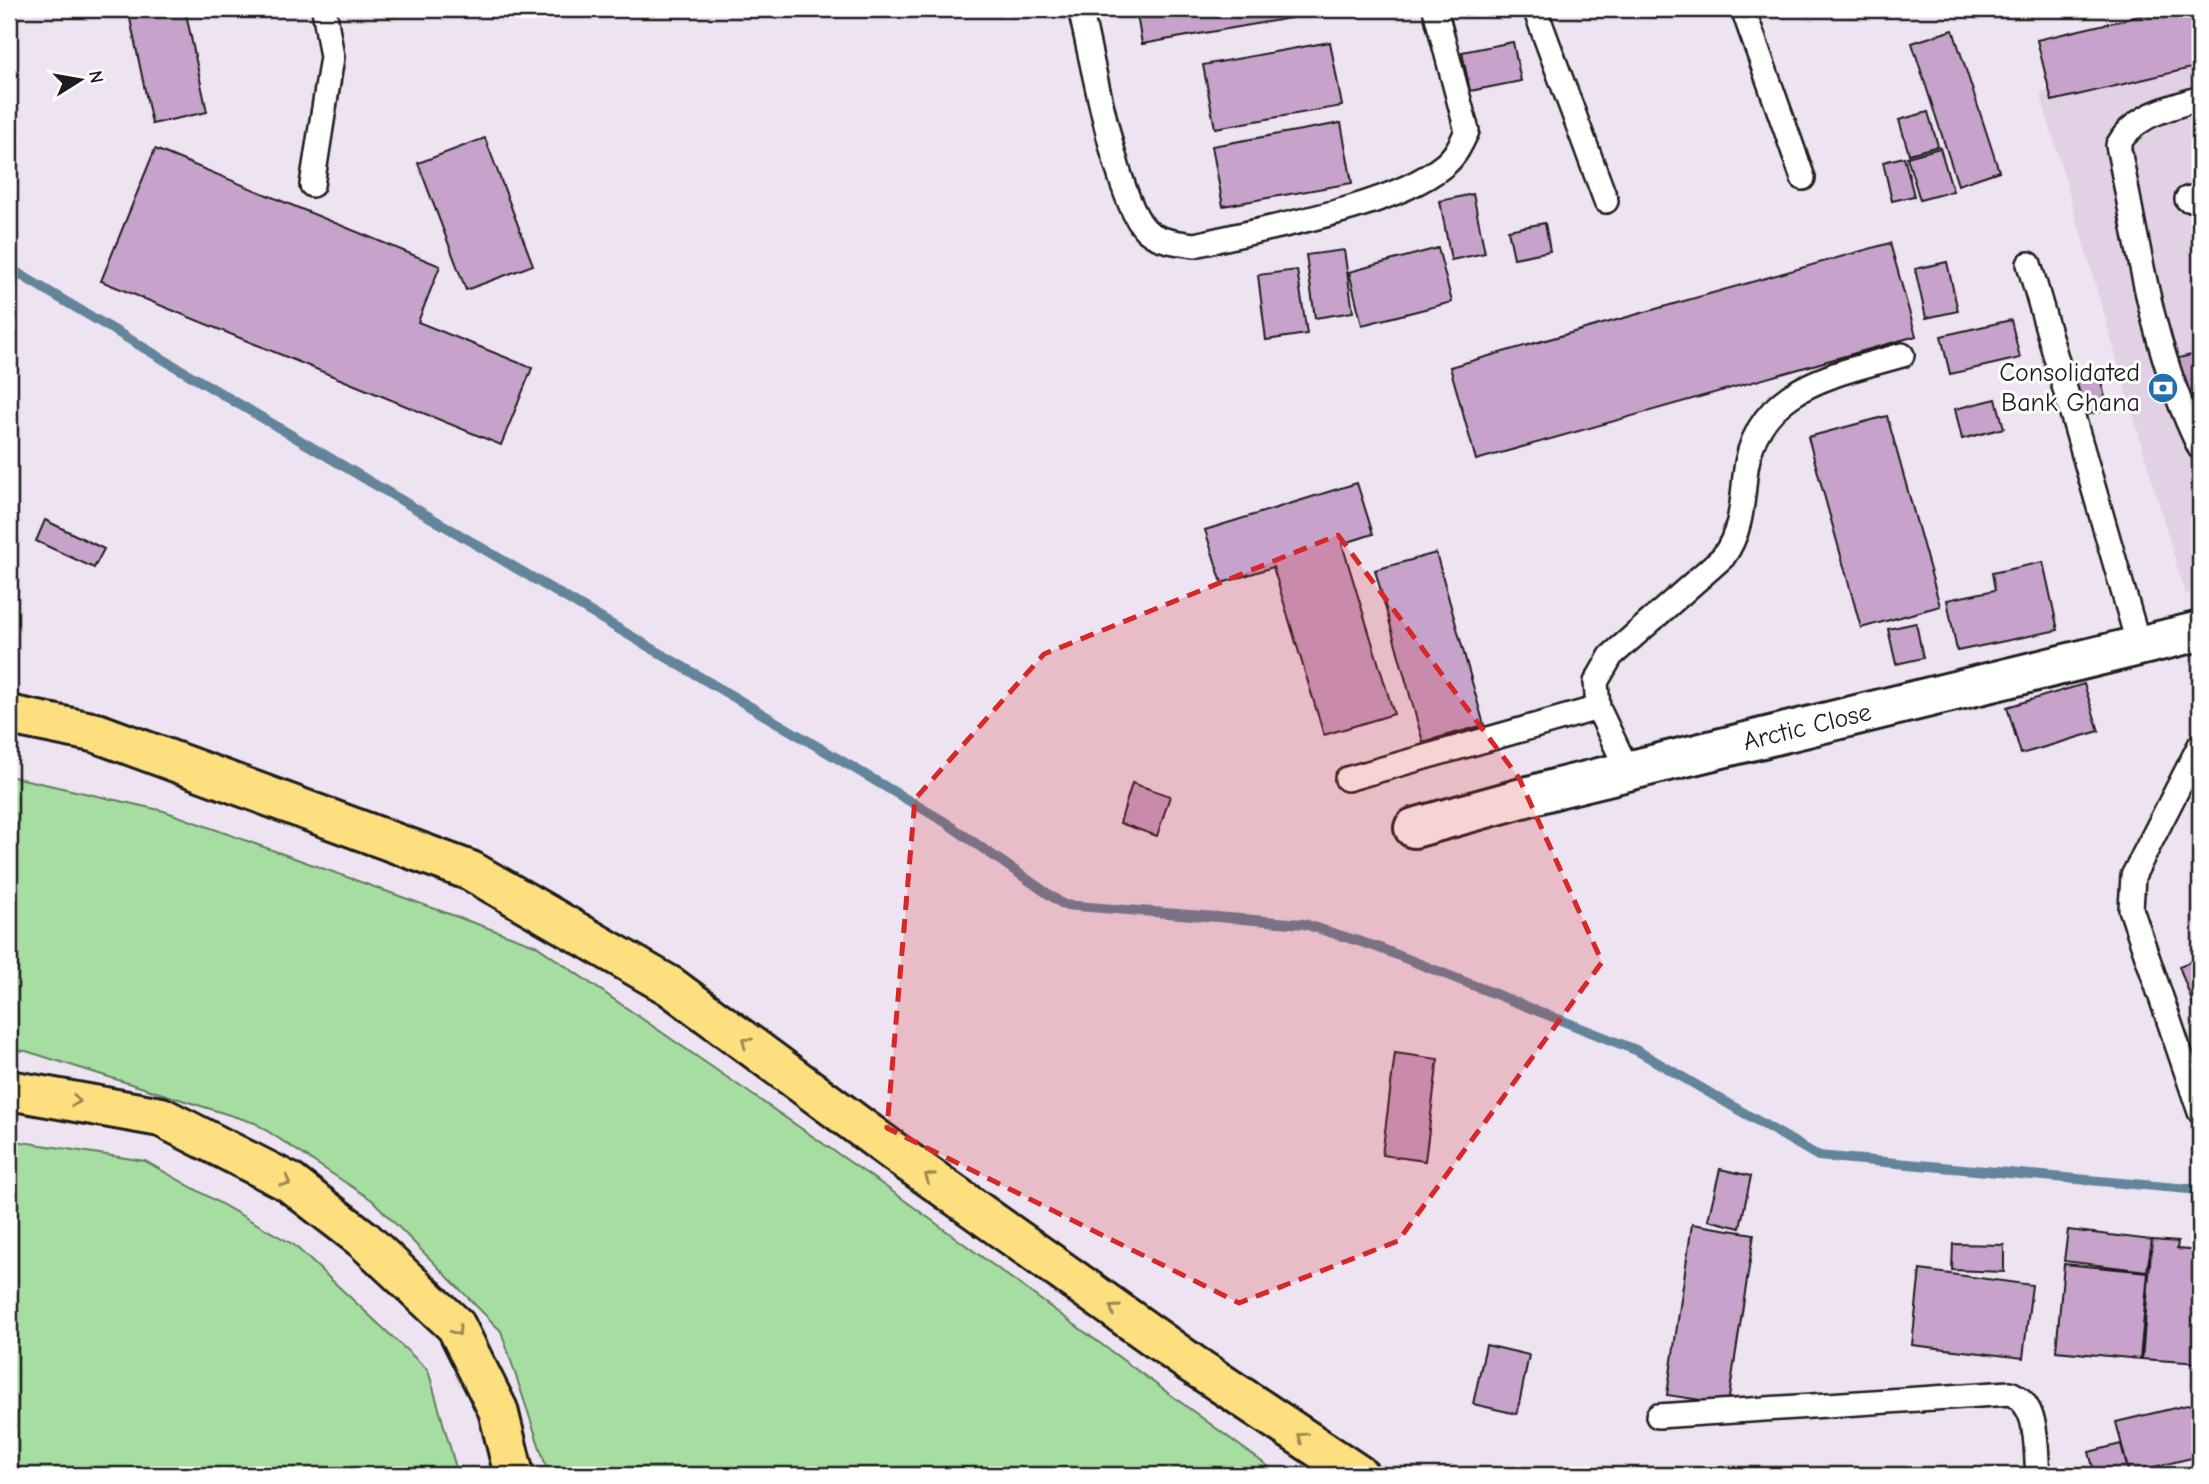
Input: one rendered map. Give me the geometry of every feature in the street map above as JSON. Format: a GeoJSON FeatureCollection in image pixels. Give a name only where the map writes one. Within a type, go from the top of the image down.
{"type":"FeatureCollection","features":[{"type":"Feature","properties":{"kind":"highway"},"geometry":{"type":"LineString","coordinates":[[9,715],[97,733],[471,871],[670,985],[901,1157],[1192,1364],[1359,1475]]}},
{"type":"Feature","properties":{"kind":"highway"},"geometry":{"type":"LineString","coordinates":[[9,1090],[161,1117],[289,1182],[310,1198],[363,1239],[456,1326],[498,1410],[513,1475]]}},
{"type":"Feature","properties":{"kind":"street","name":"Arctic Close"},"geometry":{"type":"LineString","coordinates":[[1414,828],[1628,771],[2200,631]]}},
{"type":"Feature","properties":{"kind":"lane"},"geometry":{"type":"LineString","coordinates":[[312,185],[332,57],[324,9]]}},
{"type":"Feature","properties":{"kind":"lane"},"geometry":{"type":"LineString","coordinates":[[1080,9],[1125,197],[1145,230],[1169,242],[1195,245],[1369,203],[1407,187],[1443,166],[1458,151],[1467,131],[1435,9]]}},
{"type":"Feature","properties":{"kind":"lane"},"geometry":{"type":"LineString","coordinates":[[1535,9],[1606,201]]}},
{"type":"Feature","properties":{"kind":"lane"},"geometry":{"type":"LineString","coordinates":[[1743,9],[1803,178]]}},
{"type":"Feature","properties":{"kind":"lane"},"geometry":{"type":"LineString","coordinates":[[2200,98],[2138,119],[2125,131],[2118,145],[2142,280],[2180,407],[2200,448]]}},
{"type":"Feature","properties":{"kind":"lane"},"geometry":{"type":"LineString","coordinates":[[2029,264],[2139,646]]}},
{"type":"Feature","properties":{"kind":"lane"},"geometry":{"type":"LineString","coordinates":[[1628,771],[1598,708],[1596,682],[1611,656],[1723,557],[1735,541],[1747,454],[1759,427],[1780,401],[1811,382],[1902,355]]}},
{"type":"Feature","properties":{"kind":"lane"},"geometry":{"type":"LineString","coordinates":[[1347,779],[1598,708]]}},
{"type":"Feature","properties":{"kind":"lane"},"geometry":{"type":"LineString","coordinates":[[2200,745],[2133,876],[2131,909],[2200,1112]]}},
{"type":"Feature","properties":{"kind":"lane"},"geometry":{"type":"LineString","coordinates":[[1658,1416],[2010,1393],[2023,1398],[2031,1412],[2038,1475]]}},
{"type":"Feature","properties":{"kind":"highlighted area"},"geometry":{"type":"Polygon","coordinates":[[[1338,535],[1519,778],[1602,962],[1398,1241],[1239,1303],[887,1128],[915,799],[1044,654],[1338,535]]]}},
{"type":"Feature","properties":{"kind":"shaded area","name":"Consolidated Bank Ghana"},"geometry":{"type":"Polygon","coordinates":[[[2200,46],[2200,589],[2185,594],[2040,93],[2200,46]]]}},
{"type":"Feature","properties":{"kind":"green space"},"geometry":{"type":"Polygon","coordinates":[[[9,776],[164,811],[535,945],[889,1189],[1280,1475],[549,1475],[501,1331],[372,1200],[255,1123],[26,1051],[9,1050],[9,776]]]}},
{"type":"Feature","properties":{"kind":"green space"},"geometry":{"type":"Polygon","coordinates":[[[9,1140],[145,1161],[294,1245],[428,1370],[458,1475],[9,1475],[9,1140]]]}},
{"type":"Feature","properties":{"kind":"building"},"geometry":{"type":"Polygon","coordinates":[[[128,9],[185,9],[207,112],[152,124],[128,9]]]}},
{"type":"Feature","properties":{"kind":"building"},"geometry":{"type":"Polygon","coordinates":[[[1136,9],[1342,9],[1142,44],[1136,9]]]}},
{"type":"Feature","properties":{"kind":"building"},"geometry":{"type":"Polygon","coordinates":[[[2169,9],[2200,9],[2200,66],[2052,101],[2037,40],[2169,9]]]}},
{"type":"Feature","properties":{"kind":"building"},"geometry":{"type":"Polygon","coordinates":[[[1953,30],[1999,171],[1958,185],[1912,43],[1953,30]]]}},
{"type":"Feature","properties":{"kind":"building"},"geometry":{"type":"Polygon","coordinates":[[[1330,42],[1342,106],[1215,128],[1203,65],[1330,42]]]}},
{"type":"Feature","properties":{"kind":"building"},"geometry":{"type":"Polygon","coordinates":[[[1513,42],[1521,81],[1470,91],[1462,52],[1513,42]]]}},
{"type":"Feature","properties":{"kind":"building"},"geometry":{"type":"Polygon","coordinates":[[[1928,112],[1938,146],[1909,154],[1899,120],[1928,112]]]}},
{"type":"Feature","properties":{"kind":"building"},"geometry":{"type":"Polygon","coordinates":[[[1341,123],[1352,183],[1223,206],[1212,146],[1341,123]]]}},
{"type":"Feature","properties":{"kind":"building"},"geometry":{"type":"Polygon","coordinates":[[[485,138],[533,265],[466,290],[418,163],[485,138]]]}},
{"type":"Feature","properties":{"kind":"building"},"geometry":{"type":"Polygon","coordinates":[[[1940,148],[1953,191],[1920,200],[1907,157],[1940,148]]]}},
{"type":"Feature","properties":{"kind":"building"},"geometry":{"type":"Polygon","coordinates":[[[155,149],[440,266],[418,322],[532,368],[501,445],[101,281],[155,149]]]}},
{"type":"Feature","properties":{"kind":"building"},"geometry":{"type":"Polygon","coordinates":[[[1904,157],[1914,196],[1892,201],[1883,162],[1904,157]]]}},
{"type":"Feature","properties":{"kind":"building"},"geometry":{"type":"Polygon","coordinates":[[[1473,194],[1485,253],[1451,260],[1440,201],[1473,194]]]}},
{"type":"Feature","properties":{"kind":"building"},"geometry":{"type":"Polygon","coordinates":[[[1545,223],[1550,251],[1514,258],[1508,230],[1545,223]]]}},
{"type":"Feature","properties":{"kind":"building"},"geometry":{"type":"Polygon","coordinates":[[[1890,243],[1916,336],[1476,460],[1450,367],[1890,243]]]}},
{"type":"Feature","properties":{"kind":"building"},"geometry":{"type":"Polygon","coordinates":[[[1438,248],[1452,302],[1362,325],[1349,272],[1438,248]]]}},
{"type":"Feature","properties":{"kind":"building"},"geometry":{"type":"Polygon","coordinates":[[[1344,250],[1353,312],[1315,318],[1306,255],[1344,250]]]}},
{"type":"Feature","properties":{"kind":"building"},"geometry":{"type":"Polygon","coordinates":[[[1947,262],[1958,311],[1926,318],[1915,269],[1947,262]]]}},
{"type":"Feature","properties":{"kind":"building"},"geometry":{"type":"Polygon","coordinates":[[[1297,270],[1307,334],[1266,340],[1258,275],[1297,270]]]}},
{"type":"Feature","properties":{"kind":"building"},"geometry":{"type":"Polygon","coordinates":[[[2011,320],[2020,358],[1950,374],[1941,336],[2011,320]]]}},
{"type":"Feature","properties":{"kind":"building"},"geometry":{"type":"Polygon","coordinates":[[[2200,353],[2200,407],[2181,411],[2170,360],[2200,353]]]}},
{"type":"Feature","properties":{"kind":"building"},"geometry":{"type":"Polygon","coordinates":[[[2099,374],[2108,409],[2072,419],[2063,383],[2099,374]]]}},
{"type":"Feature","properties":{"kind":"building"},"geometry":{"type":"Polygon","coordinates":[[[1996,399],[2004,428],[1962,439],[1955,409],[1996,399]]]}},
{"type":"Feature","properties":{"kind":"building"},"geometry":{"type":"Polygon","coordinates":[[[1887,416],[1940,606],[1861,628],[1808,437],[1887,416]]]}},
{"type":"Feature","properties":{"kind":"building"},"geometry":{"type":"Polygon","coordinates":[[[1357,483],[1373,534],[1342,544],[1394,714],[1324,735],[1273,567],[1222,583],[1205,530],[1357,483]]]}},
{"type":"Feature","properties":{"kind":"building"},"geometry":{"type":"Polygon","coordinates":[[[45,520],[104,549],[94,568],[36,541],[45,520]]]}},
{"type":"Feature","properties":{"kind":"building"},"geometry":{"type":"Polygon","coordinates":[[[1436,553],[1484,725],[1423,742],[1375,570],[1436,553]]]}},
{"type":"Feature","properties":{"kind":"building"},"geometry":{"type":"Polygon","coordinates":[[[2043,562],[2058,630],[1957,651],[1947,600],[1995,590],[1992,573],[2043,562]]]}},
{"type":"Feature","properties":{"kind":"building"},"geometry":{"type":"Polygon","coordinates":[[[1916,623],[1923,658],[1896,664],[1888,629],[1916,623]]]}},
{"type":"Feature","properties":{"kind":"building"},"geometry":{"type":"Polygon","coordinates":[[[2084,684],[2099,731],[2021,754],[2007,707],[2084,684]]]}},
{"type":"Feature","properties":{"kind":"building"},"geometry":{"type":"Polygon","coordinates":[[[1132,783],[1170,796],[1157,836],[1120,823],[1132,783]]]}},
{"type":"Feature","properties":{"kind":"building"},"geometry":{"type":"Polygon","coordinates":[[[2200,958],[2200,1023],[2179,966],[2200,958]]]}},
{"type":"Feature","properties":{"kind":"building"},"geometry":{"type":"Polygon","coordinates":[[[1395,1053],[1438,1059],[1425,1161],[1382,1155],[1395,1053]]]}},
{"type":"Feature","properties":{"kind":"building"},"geometry":{"type":"Polygon","coordinates":[[[1720,1169],[1751,1176],[1740,1228],[1708,1220],[1720,1169]]]}},
{"type":"Feature","properties":{"kind":"building"},"geometry":{"type":"Polygon","coordinates":[[[1692,1224],[1754,1234],[1728,1404],[1667,1395],[1692,1224]]]}},
{"type":"Feature","properties":{"kind":"building"},"geometry":{"type":"Polygon","coordinates":[[[2068,1230],[2152,1240],[2147,1271],[2064,1261],[2068,1230]]]}},
{"type":"Feature","properties":{"kind":"building"},"geometry":{"type":"Polygon","coordinates":[[[2152,1240],[2178,1242],[2177,1249],[2200,1251],[2200,1363],[2142,1359],[2152,1240]]]}},
{"type":"Feature","properties":{"kind":"building"},"geometry":{"type":"Polygon","coordinates":[[[1953,1244],[2004,1245],[2004,1272],[1952,1270],[1953,1244]]]}},
{"type":"Feature","properties":{"kind":"building"},"geometry":{"type":"Polygon","coordinates":[[[2064,1264],[2148,1272],[2140,1359],[2056,1351],[2064,1264]]]}},
{"type":"Feature","properties":{"kind":"building"},"geometry":{"type":"Polygon","coordinates":[[[1920,1270],[2032,1285],[2023,1358],[1912,1345],[1920,1270]]]}},
{"type":"Feature","properties":{"kind":"building"},"geometry":{"type":"Polygon","coordinates":[[[1486,1345],[1529,1355],[1517,1414],[1473,1404],[1486,1345]]]}},
{"type":"Feature","properties":{"kind":"building"},"geometry":{"type":"Polygon","coordinates":[[[2200,1402],[2200,1456],[2129,1473],[2116,1422],[2200,1402]]]}},
{"type":"Feature","properties":{"kind":"building"},"geometry":{"type":"Polygon","coordinates":[[[2121,1444],[2129,1475],[2095,1475],[2089,1452],[2121,1444]]]}},
{"type":"Feature","properties":{"kind":"waterway"},"geometry":{"type":"LineString","coordinates":[[9,268],[945,822],[1064,905],[1304,924],[1377,947],[1636,1050],[1818,1156],[2200,1190]]}},
{"type":"Feature","properties":{"kind":"place","name":"Consolidated Bank Ghana"},"geometry":{"type":"Point","coordinates":[2163,388]}}]}
